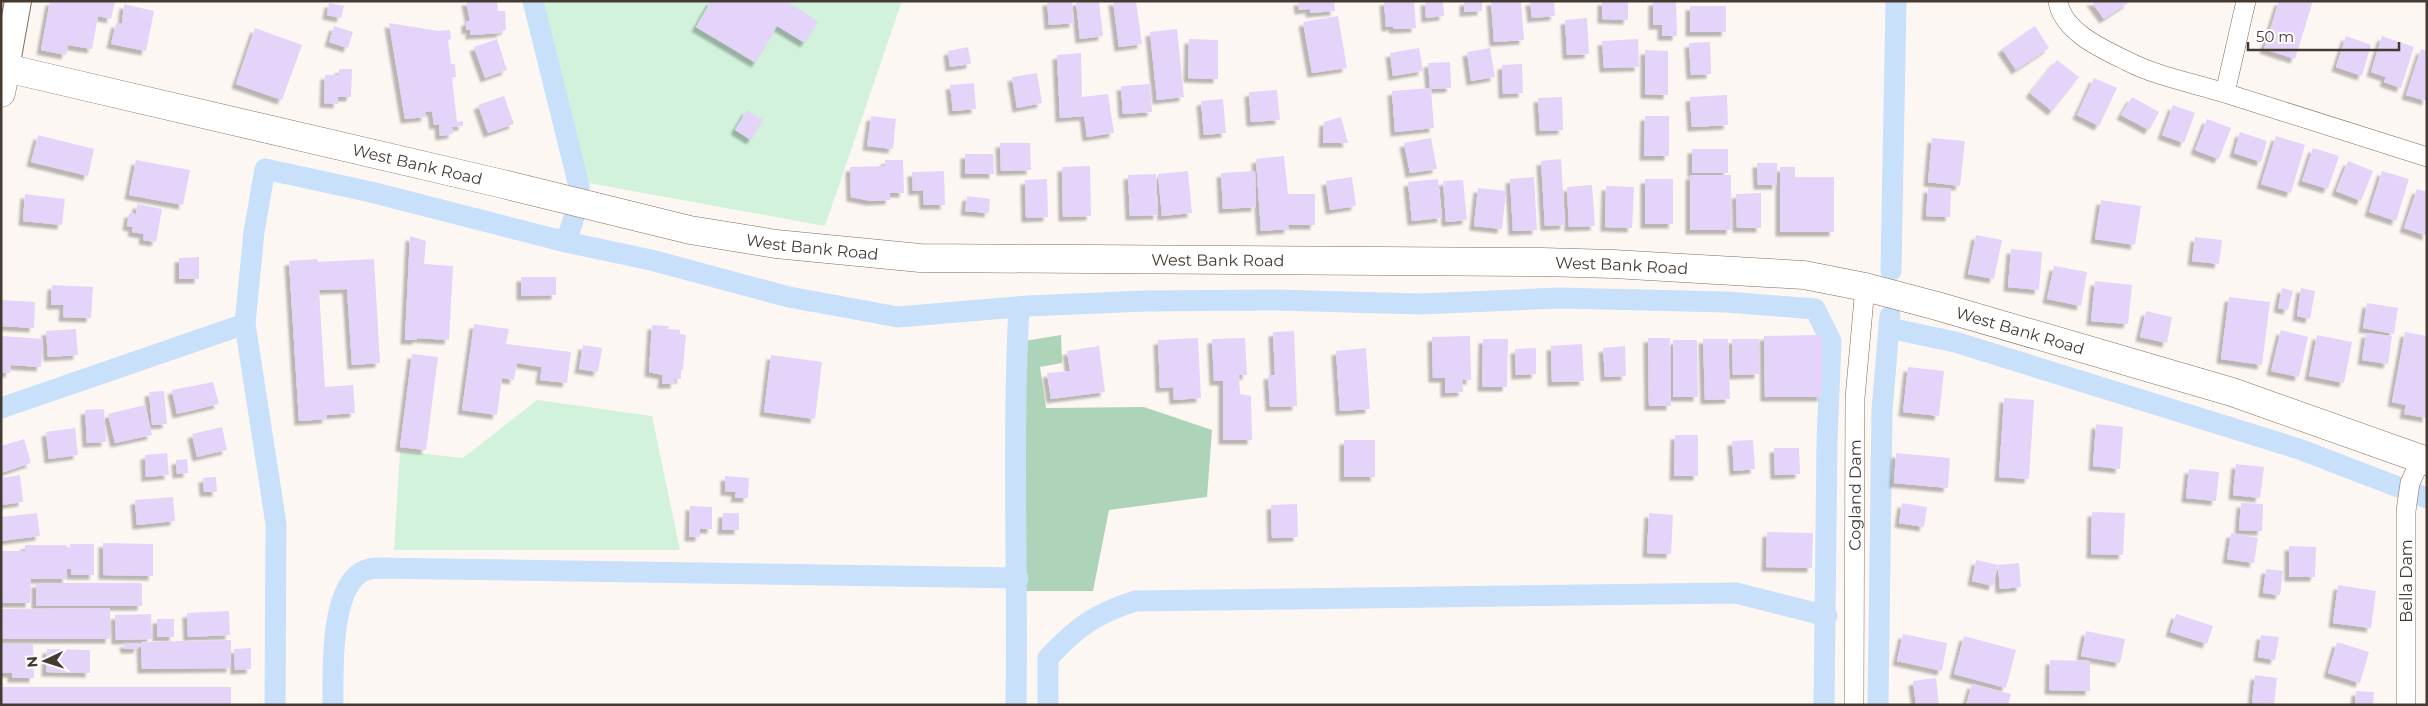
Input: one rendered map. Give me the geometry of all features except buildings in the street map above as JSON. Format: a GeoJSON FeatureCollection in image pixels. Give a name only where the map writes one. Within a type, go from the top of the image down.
{"type":"FeatureCollection","features":[{"type":"Feature","properties":{"kind":"main road","name":"West Bank Road"},"geometry":{"type":"LineString","coordinates":[[3,76],[542,194],[690,230],[776,244],[920,258],[1612,264],[1804,275],[1865,287],[1938,306],[2232,392],[2419,468]]}},
{"type":"Feature","properties":{"kind":"street"},"geometry":{"type":"LineString","coordinates":[[3,76],[18,1]]}},
{"type":"Feature","properties":{"kind":"street"},"geometry":{"type":"LineString","coordinates":[[2058,1],[2062,16],[2078,32],[2127,62],[2177,80],[2427,157]]}},
{"type":"Feature","properties":{"kind":"street"},"geometry":{"type":"LineString","coordinates":[[2224,93],[2246,1]]}},
{"type":"Feature","properties":{"kind":"street","name":"Cogland Dam"},"geometry":{"type":"LineString","coordinates":[[1854,705],[1855,398],[1865,287]]}},
{"type":"Feature","properties":{"kind":"street","name":"Bella Dam"},"geometry":{"type":"LineString","coordinates":[[2406,705],[2406,511],[2419,468]]}},
{"type":"Feature","properties":{"kind":"green space"},"geometry":{"type":"Polygon","coordinates":[[[541,1],[902,1],[825,226],[583,182],[541,1]]]}},
{"type":"Feature","properties":{"kind":"green space"},"geometry":{"type":"Polygon","coordinates":[[[1061,335],[1062,363],[1040,367],[1046,408],[1144,407],[1212,430],[1207,497],[1109,510],[1093,591],[1018,591],[1024,341],[1061,335]]]}},
{"type":"Feature","properties":{"kind":"green space"},"geometry":{"type":"Polygon","coordinates":[[[537,400],[652,416],[680,550],[394,550],[400,451],[463,458],[537,400]]]}},
{"type":"Feature","properties":{"kind":"waterway"},"geometry":{"type":"LineString","coordinates":[[533,1],[579,186],[577,208],[566,242]]}},
{"type":"Feature","properties":{"kind":"waterway"},"geometry":{"type":"LineString","coordinates":[[1891,271],[1896,1]]}},
{"type":"Feature","properties":{"kind":"waterway"},"geometry":{"type":"LineString","coordinates":[[275,705],[276,524],[245,324],[254,232],[265,169],[371,192],[566,242],[651,260],[789,297],[898,317],[1028,306],[1144,301],[1277,300],[1420,304],[1559,298],[1727,302],[1815,309],[1831,341],[1827,441],[1824,705]]}},
{"type":"Feature","properties":{"kind":"waterway"},"geometry":{"type":"LineString","coordinates":[[1016,705],[1016,406],[1019,307]]}},
{"type":"Feature","properties":{"kind":"waterway"},"geometry":{"type":"LineString","coordinates":[[1878,705],[1882,410],[1890,316]]}},
{"type":"Feature","properties":{"kind":"waterway"},"geometry":{"type":"LineString","coordinates":[[1,408],[245,324]]}},
{"type":"Feature","properties":{"kind":"waterway"},"geometry":{"type":"LineString","coordinates":[[1889,328],[1955,342],[2299,449],[2427,498]]}},
{"type":"Feature","properties":{"kind":"waterway"},"geometry":{"type":"LineString","coordinates":[[333,705],[335,634],[343,597],[350,583],[360,573],[375,568],[1018,578]]}},
{"type":"Feature","properties":{"kind":"waterway"},"geometry":{"type":"LineString","coordinates":[[1048,705],[1048,658],[1068,638],[1087,623],[1109,611],[1135,601],[1736,593],[1827,616]]}}]}
